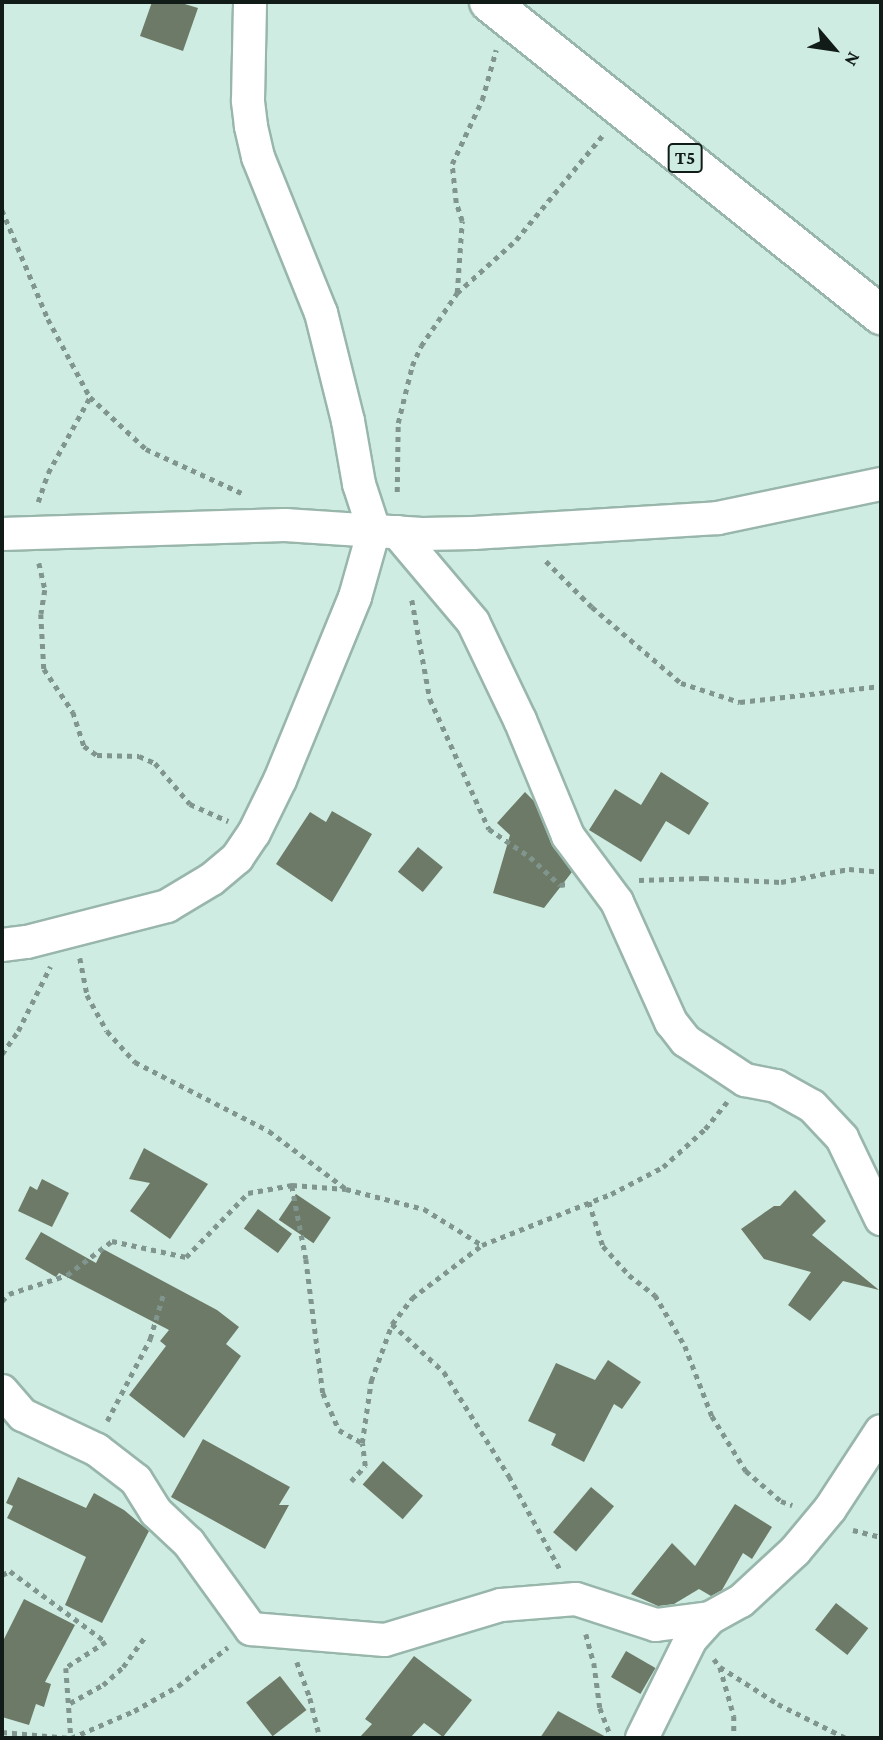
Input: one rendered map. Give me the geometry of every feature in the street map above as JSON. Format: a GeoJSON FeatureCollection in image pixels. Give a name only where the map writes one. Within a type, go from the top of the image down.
{"type":"FeatureCollection","features":[{"type":"Feature","properties":{"kind":"highway","name":"T5"},"geometry":{"type":"LineString","coordinates":[[499,10],[881,315]]}},
{"type":"Feature","properties":{"kind":"street"},"geometry":{"type":"LineString","coordinates":[[250,2],[248,100],[251,126],[262,168],[321,313],[348,421],[359,484],[395,538],[473,622],[520,720],[569,835],[623,913],[671,1021],[686,1041],[745,1080],[776,1086],[812,1106],[842,1138],[881,1219]]}},
{"type":"Feature","properties":{"kind":"street"},"geometry":{"type":"LineString","coordinates":[[15,534],[285,524],[395,538],[718,518],[881,484]]}},
{"type":"Feature","properties":{"kind":"street"},"geometry":{"type":"LineString","coordinates":[[2,945],[71,931],[167,906],[212,879],[237,858],[254,833],[280,780],[355,597],[395,538]]}},
{"type":"Feature","properties":{"kind":"street"},"geometry":{"type":"LineString","coordinates":[[2,1391],[23,1415],[97,1450],[136,1480],[156,1512],[188,1543],[251,1629],[385,1640],[501,1605],[576,1599],[656,1625],[700,1628]]}},
{"type":"Feature","properties":{"kind":"street"},"geometry":{"type":"LineString","coordinates":[[642,1738],[700,1628],[741,1601],[765,1581],[822,1518],[881,1431]]}},
{"type":"Feature","properties":{"kind":"path"},"geometry":{"type":"LineString","coordinates":[[457,293],[462,221],[456,203],[452,164],[482,100],[499,10]]}},
{"type":"Feature","properties":{"kind":"path"},"geometry":{"type":"LineString","coordinates":[[625,111],[569,172],[516,240],[457,293],[421,346],[404,392],[397,457],[395,538],[408,578],[424,676],[441,726],[466,773],[489,829],[530,857],[560,885],[600,880],[704,878],[781,882],[849,869],[881,872]]}},
{"type":"Feature","properties":{"kind":"path"},"geometry":{"type":"LineString","coordinates":[[2,210],[48,319],[90,397],[146,449],[243,494],[285,524]]}},
{"type":"Feature","properties":{"kind":"path"},"geometry":{"type":"LineString","coordinates":[[90,397],[15,534],[43,571],[44,668],[73,712],[84,746],[97,755],[139,756],[155,763],[190,804],[254,833]]}},
{"type":"Feature","properties":{"kind":"path"},"geometry":{"type":"LineString","coordinates":[[507,530],[550,565],[592,607],[681,683],[740,702],[881,686]]}},
{"type":"Feature","properties":{"kind":"path"},"geometry":{"type":"LineString","coordinates":[[2,1054],[18,1031],[71,931]]}},
{"type":"Feature","properties":{"kind":"path"},"geometry":{"type":"LineString","coordinates":[[71,931],[87,995],[107,1031],[135,1062],[269,1131],[346,1189]]}},
{"type":"Feature","properties":{"kind":"path"},"geometry":{"type":"LineString","coordinates":[[351,1481],[365,1466],[362,1443],[371,1381],[392,1324],[412,1298],[482,1245],[589,1202],[663,1167],[705,1129],[745,1080]]}},
{"type":"Feature","properties":{"kind":"path"},"geometry":{"type":"LineString","coordinates":[[292,1185],[296,1194],[324,1393],[339,1430],[362,1443]]}},
{"type":"Feature","properties":{"kind":"path"},"geometry":{"type":"LineString","coordinates":[[2,1300],[9,1294],[67,1275],[112,1241],[186,1257],[248,1193],[292,1185],[346,1189],[424,1209],[482,1245]]}},
{"type":"Feature","properties":{"kind":"path"},"geometry":{"type":"LineString","coordinates":[[589,1202],[603,1246],[629,1275],[654,1295],[685,1346],[712,1416],[746,1471],[781,1501],[822,1518]]}},
{"type":"Feature","properties":{"kind":"path"},"geometry":{"type":"LineString","coordinates":[[97,1450],[109,1414],[150,1339],[163,1295]]}},
{"type":"Feature","properties":{"kind":"path"},"geometry":{"type":"LineString","coordinates":[[392,1324],[444,1372],[509,1476],[576,1599],[594,1663],[600,1708],[611,1738]]}},
{"type":"Feature","properties":{"kind":"path"},"geometry":{"type":"LineString","coordinates":[[2,1575],[10,1571],[107,1642],[66,1668],[71,1738]]}},
{"type":"Feature","properties":{"kind":"path"},"geometry":{"type":"LineString","coordinates":[[700,1628],[720,1667],[734,1716],[734,1738]]}},
{"type":"Feature","properties":{"kind":"path"},"geometry":{"type":"LineString","coordinates":[[2,1732],[71,1738],[134,1711],[178,1686],[251,1629]]}},
{"type":"Feature","properties":{"kind":"path"},"geometry":{"type":"LineString","coordinates":[[70,1703],[113,1676],[145,1637]]}},
{"type":"Feature","properties":{"kind":"path"},"geometry":{"type":"LineString","coordinates":[[290,1652],[296,1660],[310,1698],[320,1738]]}},
{"type":"Feature","properties":{"kind":"path"},"geometry":{"type":"LineString","coordinates":[[720,1667],[778,1703],[846,1738]]}},
{"type":"Feature","properties":{"kind":"building"},"geometry":{"type":"Polygon","coordinates":[[[152,2],[178,2],[198,8],[183,51],[140,36],[152,2]]]}},
{"type":"Feature","properties":{"kind":"building"},"geometry":{"type":"Polygon","coordinates":[[[661,772],[709,803],[689,835],[666,821],[641,862],[589,830],[615,789],[641,805],[661,772]]]}},
{"type":"Feature","properties":{"kind":"building"},"geometry":{"type":"Polygon","coordinates":[[[525,792],[534,801],[551,843],[572,872],[544,908],[493,893],[510,835],[497,823],[525,792]]]}},
{"type":"Feature","properties":{"kind":"building"},"geometry":{"type":"Polygon","coordinates":[[[332,811],[372,834],[332,902],[276,864],[310,812],[326,822],[332,811]]]}},
{"type":"Feature","properties":{"kind":"building"},"geometry":{"type":"Polygon","coordinates":[[[418,847],[443,867],[423,892],[398,872],[418,847]]]}},
{"type":"Feature","properties":{"kind":"building"},"geometry":{"type":"Polygon","coordinates":[[[144,1148],[208,1184],[170,1239],[130,1211],[150,1183],[129,1179],[144,1148]]]}},
{"type":"Feature","properties":{"kind":"building"},"geometry":{"type":"Polygon","coordinates":[[[42,1179],[69,1193],[52,1227],[18,1211],[30,1186],[37,1190],[42,1179]]]}},
{"type":"Feature","properties":{"kind":"building"},"geometry":{"type":"Polygon","coordinates":[[[795,1190],[826,1221],[812,1235],[879,1290],[843,1281],[810,1321],[788,1305],[811,1272],[764,1259],[741,1229],[774,1206],[780,1206],[795,1190]]]}},
{"type":"Feature","properties":{"kind":"building"},"geometry":{"type":"Polygon","coordinates":[[[296,1194],[331,1217],[313,1243],[279,1220],[296,1194]]]}},
{"type":"Feature","properties":{"kind":"building"},"geometry":{"type":"Polygon","coordinates":[[[258,1209],[292,1234],[278,1253],[244,1228],[258,1209]]]}},
{"type":"Feature","properties":{"kind":"building"},"geometry":{"type":"Polygon","coordinates":[[[41,1232],[96,1263],[103,1249],[217,1310],[239,1327],[226,1344],[241,1356],[184,1438],[129,1395],[166,1346],[160,1341],[169,1330],[59,1273],[56,1277],[25,1259],[41,1232]]]}},
{"type":"Feature","properties":{"kind":"building"},"geometry":{"type":"Polygon","coordinates":[[[608,1360],[641,1382],[622,1409],[614,1404],[584,1462],[551,1445],[556,1434],[528,1421],[556,1363],[595,1380],[608,1360]]]}},
{"type":"Feature","properties":{"kind":"building"},"geometry":{"type":"Polygon","coordinates":[[[203,1439],[290,1487],[279,1505],[289,1505],[265,1549],[171,1497],[203,1439]]]}},
{"type":"Feature","properties":{"kind":"building"},"geometry":{"type":"Polygon","coordinates":[[[383,1461],[423,1496],[403,1519],[363,1484],[383,1461]]]}},
{"type":"Feature","properties":{"kind":"building"},"geometry":{"type":"Polygon","coordinates":[[[18,1477],[86,1508],[94,1493],[124,1510],[149,1531],[102,1623],[65,1605],[86,1557],[7,1518],[13,1506],[6,1503],[18,1477]]]}},
{"type":"Feature","properties":{"kind":"building"},"geometry":{"type":"Polygon","coordinates":[[[591,1487],[614,1506],[576,1551],[553,1532],[591,1487]]]}},
{"type":"Feature","properties":{"kind":"building"},"geometry":{"type":"Polygon","coordinates":[[[735,1504],[772,1527],[752,1559],[743,1553],[722,1590],[711,1596],[699,1589],[674,1604],[658,1606],[631,1594],[672,1543],[695,1566],[735,1504]]]}},
{"type":"Feature","properties":{"kind":"building"},"geometry":{"type":"Polygon","coordinates":[[[24,1599],[75,1625],[45,1682],[51,1684],[44,1707],[36,1704],[29,1725],[2,1717],[2,1643],[24,1599]]]}},
{"type":"Feature","properties":{"kind":"building"},"geometry":{"type":"Polygon","coordinates":[[[836,1603],[868,1628],[847,1655],[815,1630],[836,1603]]]}},
{"type":"Feature","properties":{"kind":"building"},"geometry":{"type":"Polygon","coordinates":[[[626,1651],[655,1668],[640,1694],[611,1677],[626,1651]]]}},
{"type":"Feature","properties":{"kind":"building"},"geometry":{"type":"Polygon","coordinates":[[[414,1656],[472,1700],[443,1737],[424,1723],[410,1738],[359,1738],[372,1724],[365,1719],[414,1656]]]}},
{"type":"Feature","properties":{"kind":"building"},"geometry":{"type":"Polygon","coordinates":[[[280,1676],[306,1710],[273,1736],[246,1702],[280,1676]]]}},
{"type":"Feature","properties":{"kind":"building"},"geometry":{"type":"Polygon","coordinates":[[[558,1711],[608,1738],[540,1738],[558,1711]]]}}]}
